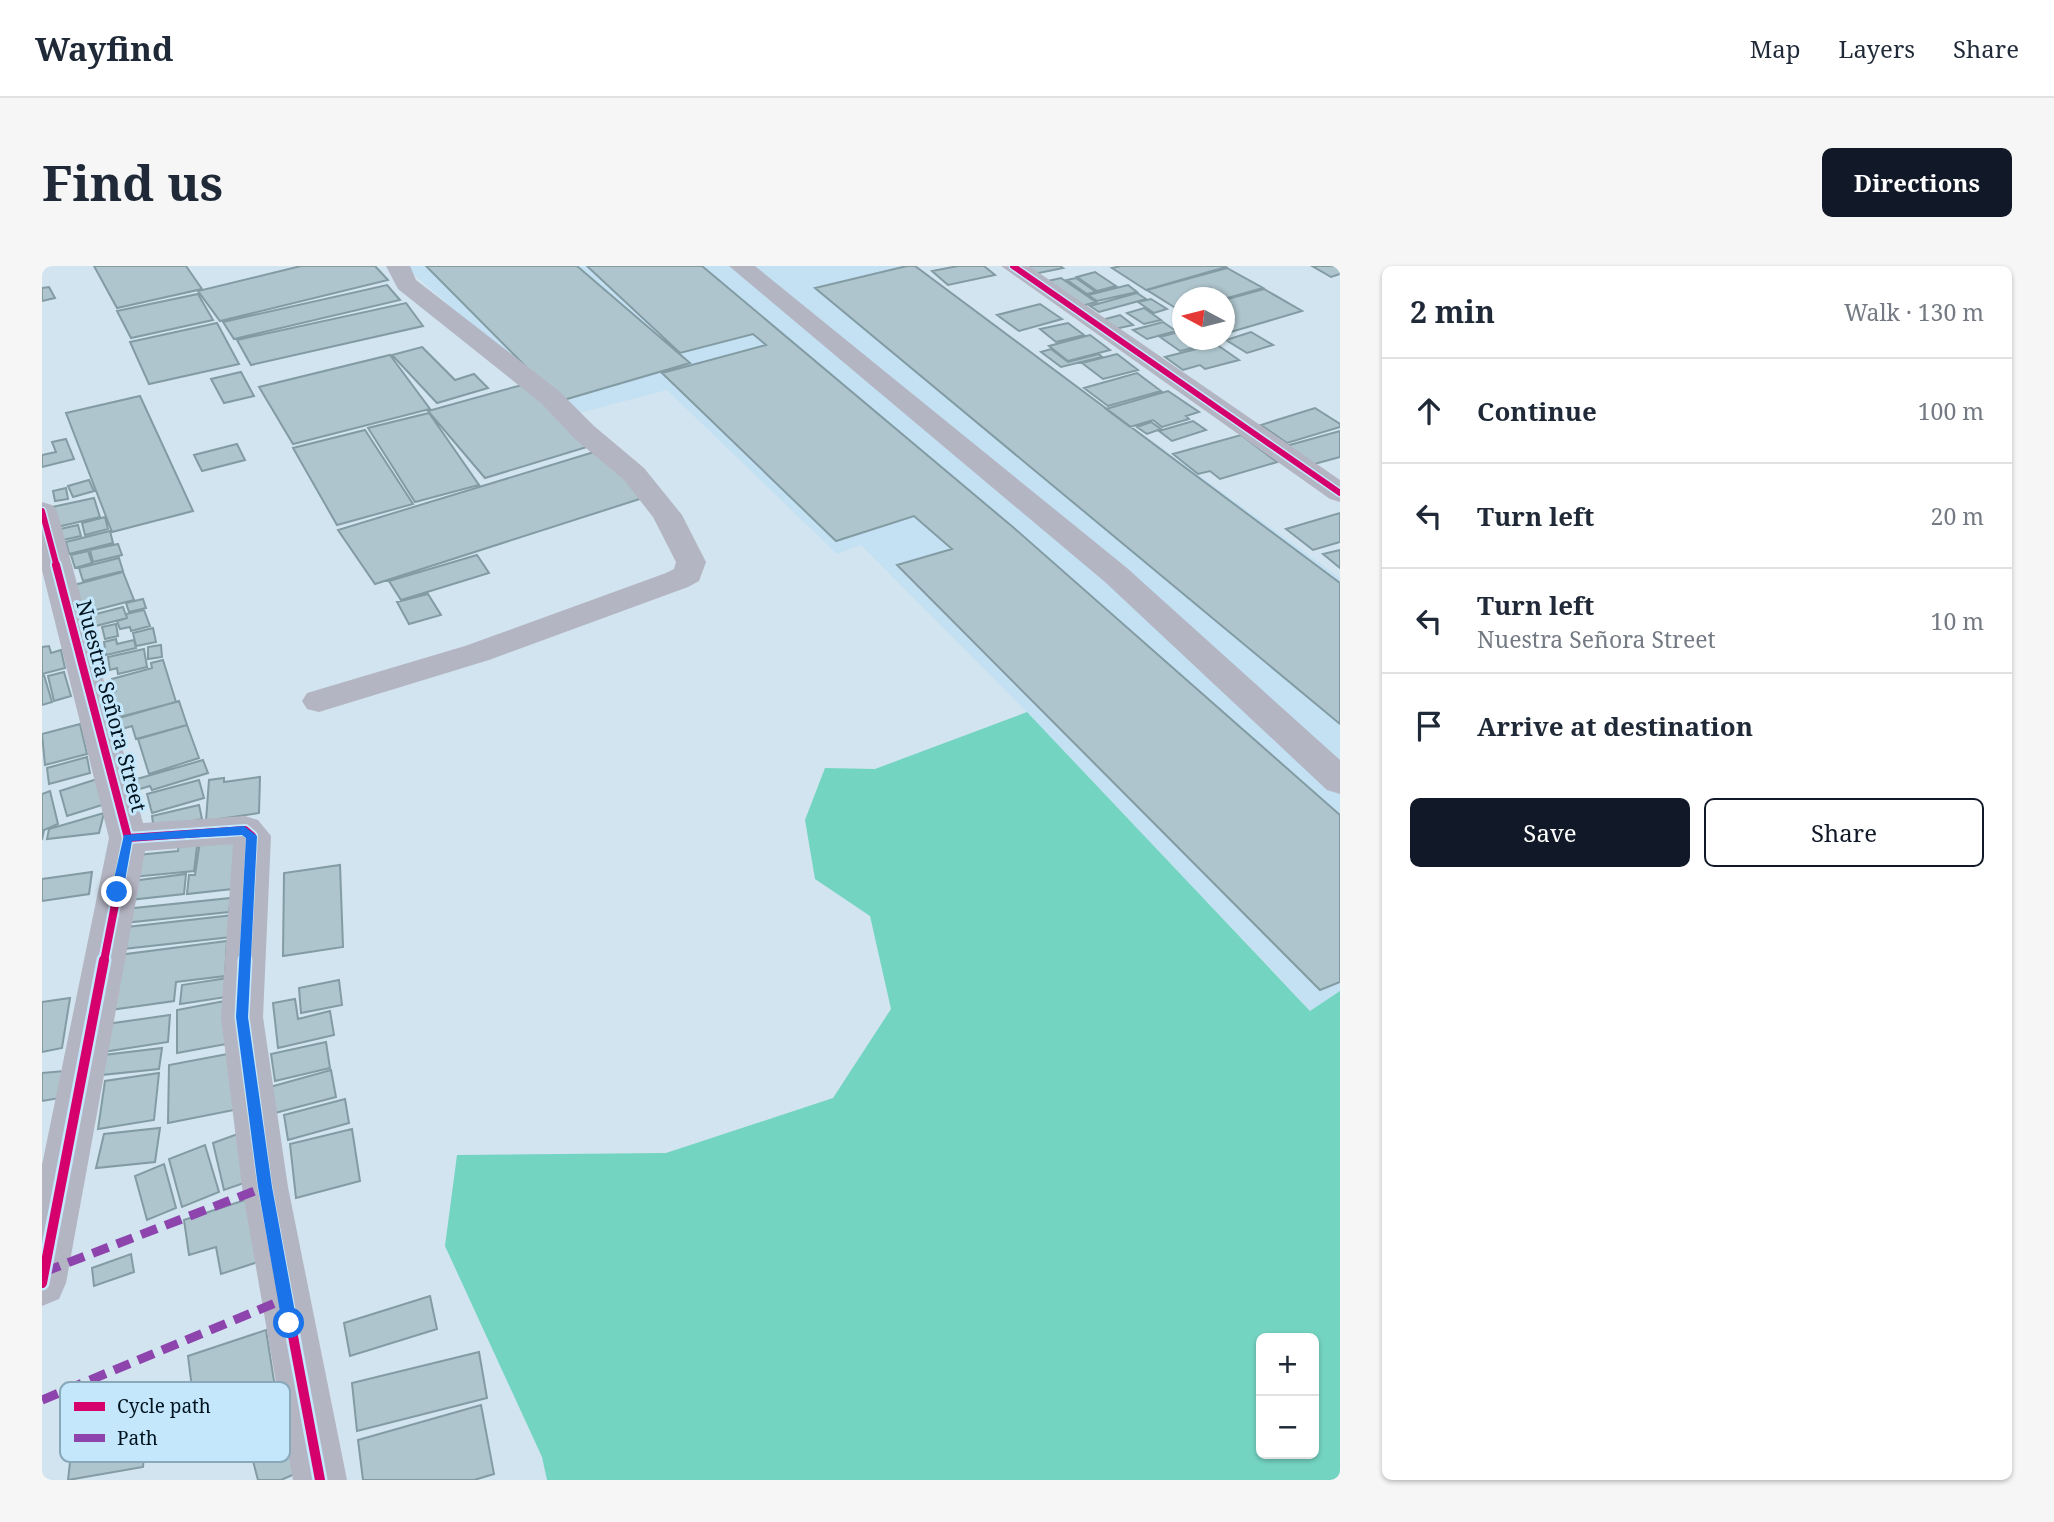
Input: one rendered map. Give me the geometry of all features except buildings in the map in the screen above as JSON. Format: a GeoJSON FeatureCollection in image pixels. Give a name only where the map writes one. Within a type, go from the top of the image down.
{"type":"FeatureCollection","features":[{"type":"Feature","properties":{"kind":"street"},"geometry":{"type":"LineString","coordinates":[[319,701],[477,653],[677,580],[688,573],[691,562],[667,515],[634,474],[584,432],[534,384],[406,284],[398,266]]}},
{"type":"Feature","properties":{"kind":"street"},"geometry":{"type":"LineString","coordinates":[[741,266],[1116,575],[1340,781]]}},
{"type":"Feature","properties":{"kind":"street"},"geometry":{"type":"LineString","coordinates":[[1013,266],[1340,493]]}},
{"type":"Feature","properties":{"kind":"street","name":"Nuestra Señora Street"},"geometry":{"type":"LineString","coordinates":[[42,511],[128,838],[42,1283]]}},
{"type":"Feature","properties":{"kind":"street"},"geometry":{"type":"LineString","coordinates":[[128,838],[244,830],[252,836],[242,1017],[267,1200],[320,1480]]}},
{"type":"Feature","properties":{"kind":"shaded area"},"geometry":{"type":"Polygon","coordinates":[[[404,266],[912,266],[1340,578],[1340,991],[1311,1011],[1027,712],[861,545],[837,554],[667,390],[575,414],[404,266]]]}},
{"type":"Feature","properties":{"kind":"shaded area"},"geometry":{"type":"Polygon","coordinates":[[[1027,712],[1310,1011],[1340,991],[1340,1480],[547,1480],[542,1457],[445,1246],[457,1155],[666,1153],[833,1098],[891,1009],[870,916],[815,879],[805,820],[825,768],[875,769],[1027,712]]]}},
{"type":"Feature","properties":{"kind":"marked path"},"geometry":{"type":"LineString","coordinates":[[44,1272],[265,1187]]}},
{"type":"Feature","properties":{"kind":"marked path"},"geometry":{"type":"LineString","coordinates":[[85,1382],[285,1299]]}},
{"type":"Feature","properties":{"kind":"marked path"},"geometry":{"type":"LineString","coordinates":[[42,1400],[60,1393]]}},
{"type":"Feature","properties":{"kind":"cycle path"},"geometry":{"type":"LineString","coordinates":[[1013,266],[1340,493]]}},
{"type":"Feature","properties":{"kind":"cycle path"},"geometry":{"type":"LineString","coordinates":[[42,511],[128,838],[42,1283]]}},
{"type":"Feature","properties":{"kind":"cycle path"},"geometry":{"type":"LineString","coordinates":[[128,838],[245,830],[252,836],[242,1017],[265,1187],[320,1480]]}},
{"type":"Feature","properties":{"kind":"route"},"geometry":{"type":"LineString","coordinates":[[117,892],[128,838],[244,830],[252,836],[242,1017],[265,1187],[289,1323]]}}]}
